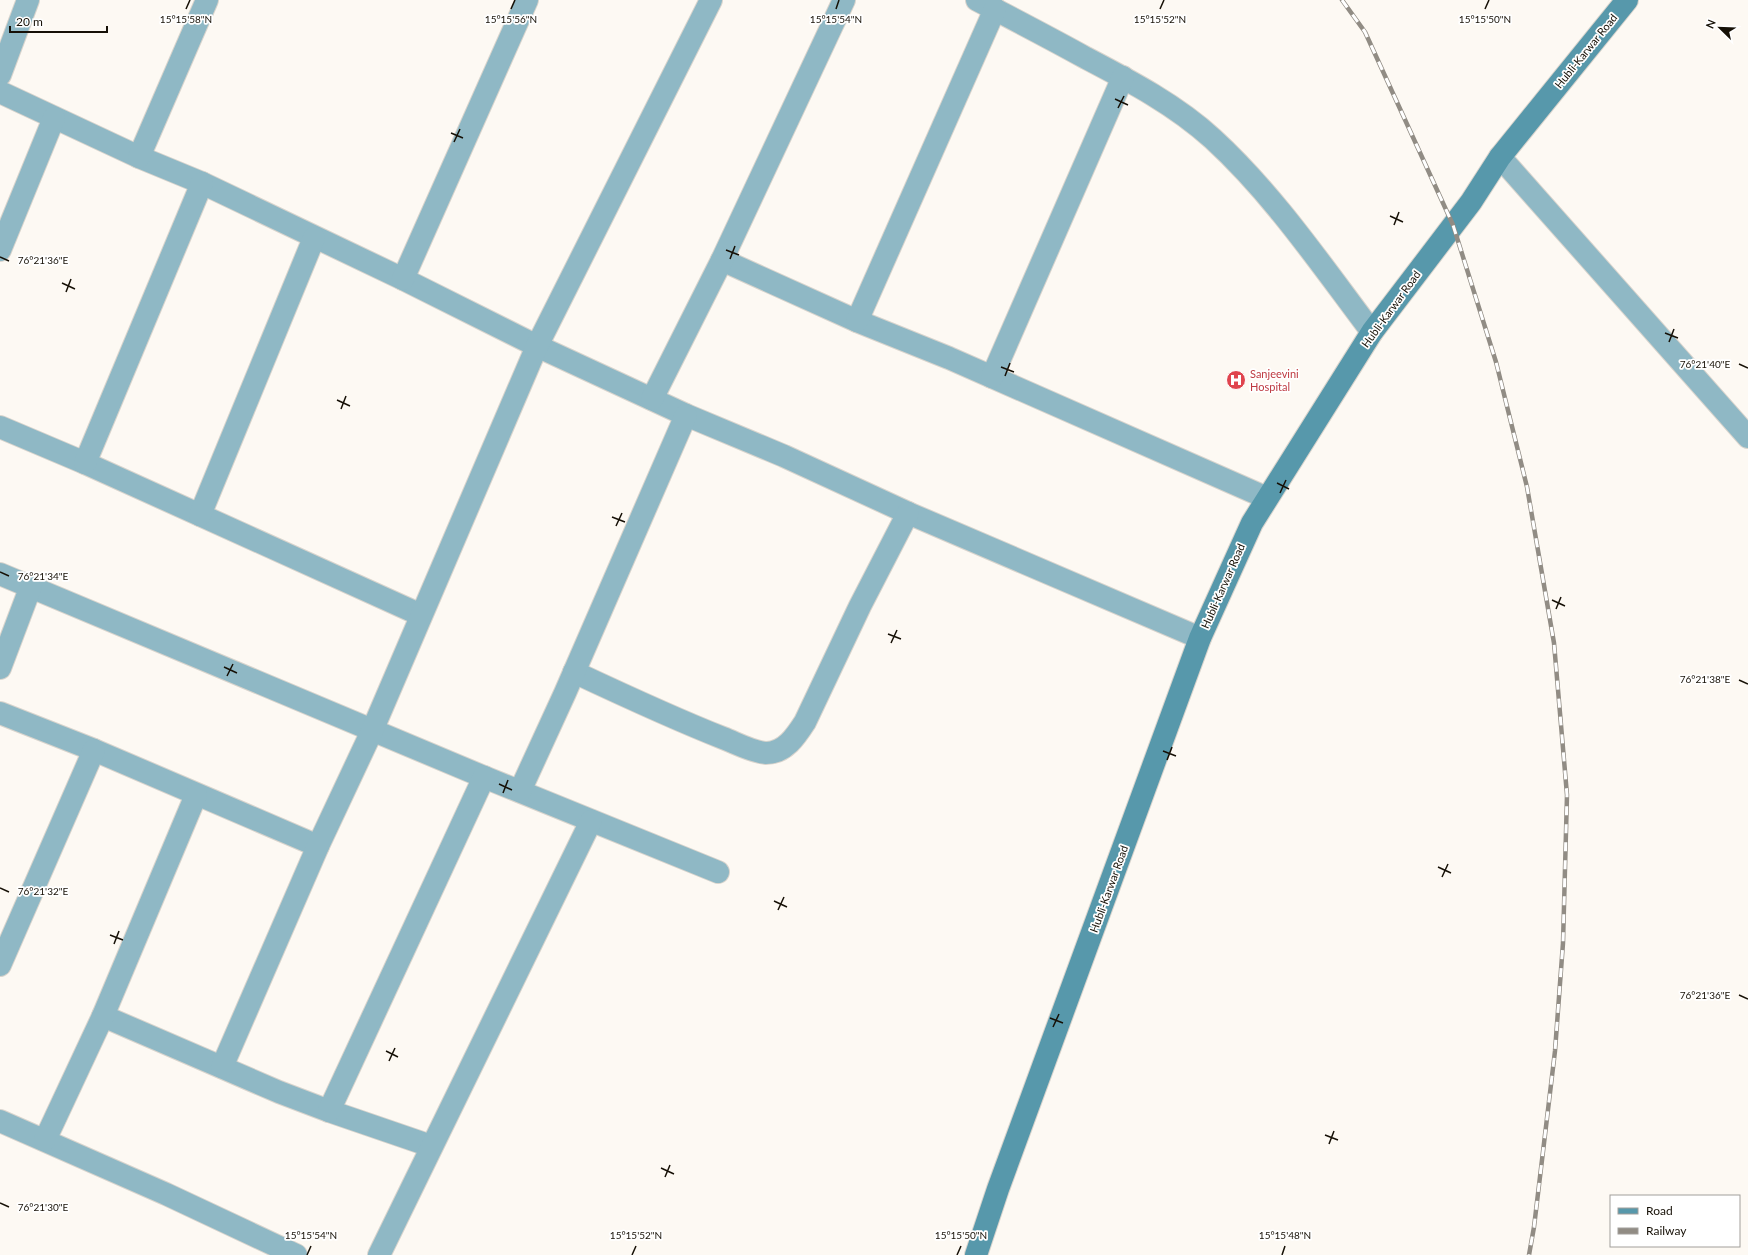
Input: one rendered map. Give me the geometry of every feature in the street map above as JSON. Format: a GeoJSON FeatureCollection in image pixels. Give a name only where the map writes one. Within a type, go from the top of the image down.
{"type":"FeatureCollection","features":[{"type":"Feature","properties":{"kind":"main road","name":"Hubli-Karwar Road"},"geometry":{"type":"LineString","coordinates":[[976,1255],[998,1189],[1200,638],[1252,522],[1372,332],[1471,202],[1500,157],[1627,0]]}},
{"type":"Feature","properties":{"kind":"street"},"geometry":{"type":"LineString","coordinates":[[0,74],[28,0]]}},
{"type":"Feature","properties":{"kind":"street"},"geometry":{"type":"LineString","coordinates":[[139,157],[207,0]]}},
{"type":"Feature","properties":{"kind":"street"},"geometry":{"type":"LineString","coordinates":[[403,279],[527,0]]}},
{"type":"Feature","properties":{"kind":"street"},"geometry":{"type":"LineString","coordinates":[[222,1067],[318,846],[372,730],[537,346],[711,0]]}},
{"type":"Feature","properties":{"kind":"street"},"geometry":{"type":"LineString","coordinates":[[652,399],[722,260],[844,0]]}},
{"type":"Feature","properties":{"kind":"street"},"geometry":{"type":"LineString","coordinates":[[857,321],[986,5],[1123,77],[1180,113],[1212,138],[1238,163],[1275,205],[1372,332]]}},
{"type":"Feature","properties":{"kind":"street"},"geometry":{"type":"LineString","coordinates":[[992,377],[1123,77]]}},
{"type":"Feature","properties":{"kind":"street"},"geometry":{"type":"LineString","coordinates":[[0,92],[139,157],[202,183],[314,238],[403,279],[537,346],[686,415],[784,456],[908,513],[1200,638]]}},
{"type":"Feature","properties":{"kind":"street"},"geometry":{"type":"LineString","coordinates":[[0,250],[54,118]]}},
{"type":"Feature","properties":{"kind":"street"},"geometry":{"type":"LineString","coordinates":[[1500,157],[1748,437]]}},
{"type":"Feature","properties":{"kind":"street"},"geometry":{"type":"LineString","coordinates":[[85,463],[202,183]]}},
{"type":"Feature","properties":{"kind":"street"},"geometry":{"type":"LineString","coordinates":[[200,515],[314,238]]}},
{"type":"Feature","properties":{"kind":"street"},"geometry":{"type":"LineString","coordinates":[[722,260],[857,321],[992,377],[1267,498]]}},
{"type":"Feature","properties":{"kind":"street"},"geometry":{"type":"LineString","coordinates":[[520,791],[574,672],[686,415]]}},
{"type":"Feature","properties":{"kind":"street"},"geometry":{"type":"LineString","coordinates":[[0,427],[85,463],[421,615]]}},
{"type":"Feature","properties":{"kind":"street"},"geometry":{"type":"LineString","coordinates":[[574,672],[691,726],[747,748],[767,753],[777,751],[788,745],[805,722],[860,606],[908,513]]}},
{"type":"Feature","properties":{"kind":"street"},"geometry":{"type":"LineString","coordinates":[[0,574],[484,777],[718,872]]}},
{"type":"Feature","properties":{"kind":"street"},"geometry":{"type":"LineString","coordinates":[[0,668],[31,586]]}},
{"type":"Feature","properties":{"kind":"street"},"geometry":{"type":"LineString","coordinates":[[0,713],[94,750],[318,846]]}},
{"type":"Feature","properties":{"kind":"street"},"geometry":{"type":"LineString","coordinates":[[1,961],[94,750]]}},
{"type":"Feature","properties":{"kind":"street"},"geometry":{"type":"LineString","coordinates":[[329,1111],[484,777]]}},
{"type":"Feature","properties":{"kind":"street"},"geometry":{"type":"LineString","coordinates":[[45,1140],[103,1016],[196,795]]}},
{"type":"Feature","properties":{"kind":"street"},"geometry":{"type":"LineString","coordinates":[[378,1255],[591,821]]}},
{"type":"Feature","properties":{"kind":"street"},"geometry":{"type":"LineString","coordinates":[[103,1016],[279,1092],[431,1146]]}},
{"type":"Feature","properties":{"kind":"street"},"geometry":{"type":"LineString","coordinates":[[0,1121],[45,1140],[296,1255]]}},
{"type":"Feature","properties":{"kind":"railway"},"geometry":{"type":"LineString","coordinates":[[1342,0],[1365,32],[1453,225],[1496,362],[1527,487],[1554,643],[1567,795],[1563,943],[1555,1051],[1534,1227],[1529,1255]]}},
{"type":"Feature","properties":{"kind":"place","name":"Sanjeevini Hospital"},"geometry":{"type":"Point","coordinates":[1236,380]}}]}
